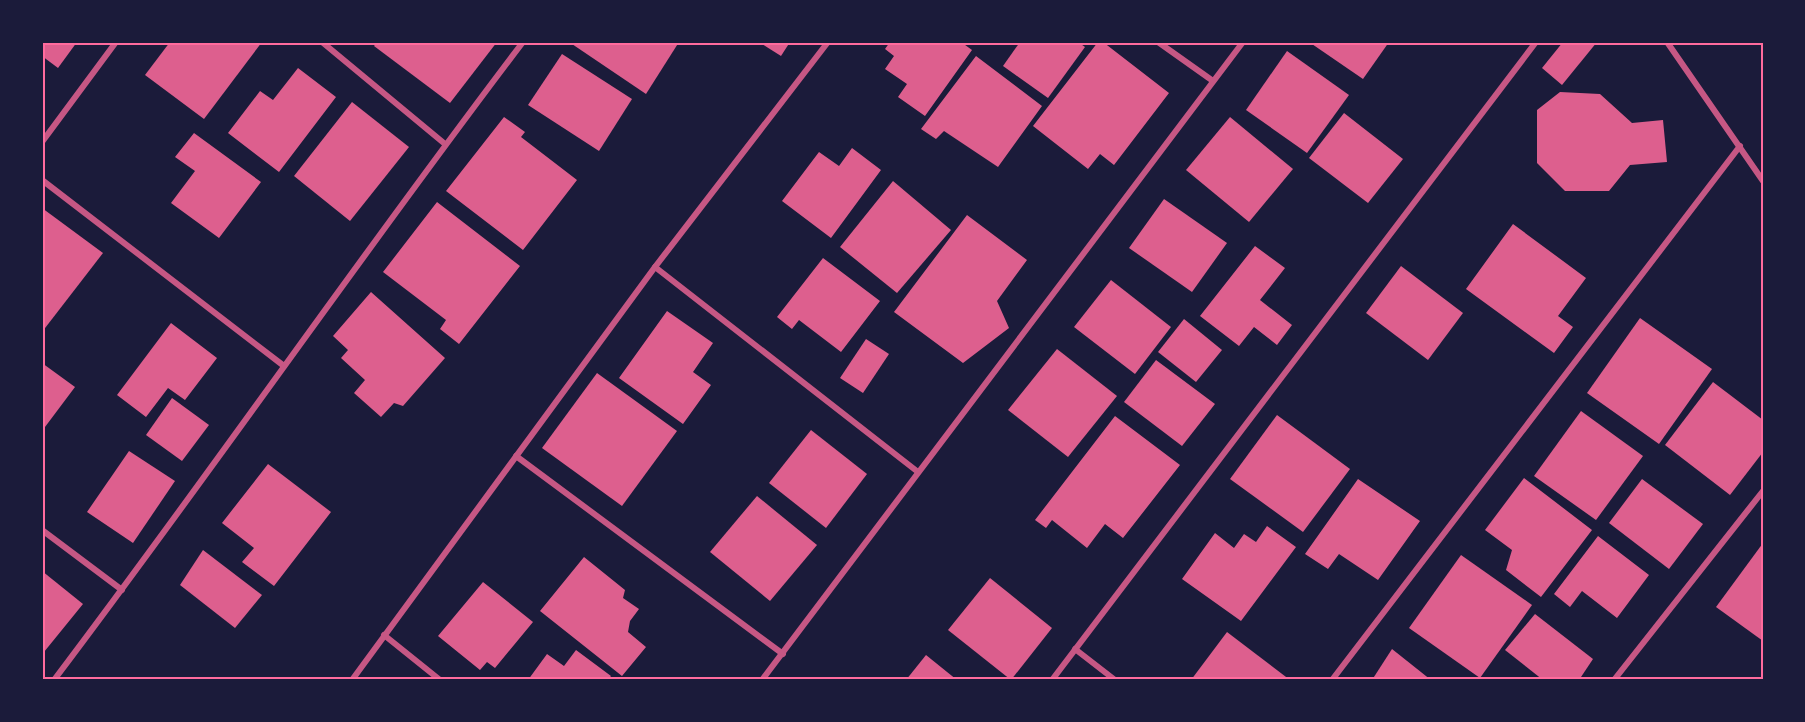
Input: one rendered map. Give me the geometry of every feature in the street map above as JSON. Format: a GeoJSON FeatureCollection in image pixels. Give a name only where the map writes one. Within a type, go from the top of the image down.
{"type":"FeatureCollection","features":[{"type":"Feature","properties":{"kind":"street"},"geometry":{"type":"LineString","coordinates":[[42,142],[116,42]]}},
{"type":"Feature","properties":{"kind":"street"},"geometry":{"type":"LineString","coordinates":[[322,42],[445,144]]}},
{"type":"Feature","properties":{"kind":"street"},"geometry":{"type":"LineString","coordinates":[[54,680],[122,590],[445,144],[523,42]]}},
{"type":"Feature","properties":{"kind":"street"},"geometry":{"type":"LineString","coordinates":[[352,680],[655,267],[828,42]]}},
{"type":"Feature","properties":{"kind":"street"},"geometry":{"type":"LineString","coordinates":[[1158,42],[1213,81]]}},
{"type":"Feature","properties":{"kind":"street"},"geometry":{"type":"LineString","coordinates":[[762,680],[1243,42]]}},
{"type":"Feature","properties":{"kind":"street"},"geometry":{"type":"LineString","coordinates":[[1052,680],[1536,42]]}},
{"type":"Feature","properties":{"kind":"street"},"geometry":{"type":"LineString","coordinates":[[1667,42],[1763,181]]}},
{"type":"Feature","properties":{"kind":"street"},"geometry":{"type":"LineString","coordinates":[[1332,680],[1740,146]]}},
{"type":"Feature","properties":{"kind":"street"},"geometry":{"type":"LineString","coordinates":[[42,180],[284,366]]}},
{"type":"Feature","properties":{"kind":"street"},"geometry":{"type":"LineString","coordinates":[[655,267],[918,472]]}},
{"type":"Feature","properties":{"kind":"street"},"geometry":{"type":"LineString","coordinates":[[516,456],[783,654]]}},
{"type":"Feature","properties":{"kind":"street"},"geometry":{"type":"LineString","coordinates":[[1614,680],[1763,491]]}},
{"type":"Feature","properties":{"kind":"street"},"geometry":{"type":"LineString","coordinates":[[42,530],[122,590]]}},
{"type":"Feature","properties":{"kind":"street"},"geometry":{"type":"LineString","coordinates":[[384,635],[440,680]]}},
{"type":"Feature","properties":{"kind":"street"},"geometry":{"type":"LineString","coordinates":[[1075,649],[1114,680]]}},
{"type":"Feature","properties":{"kind":"building"},"geometry":{"type":"Polygon","coordinates":[[[42,42],[77,42],[58,68],[42,56],[42,42]]]}},
{"type":"Feature","properties":{"kind":"building"},"geometry":{"type":"Polygon","coordinates":[[[170,42],[262,42],[204,119],[145,75],[170,42]]]}},
{"type":"Feature","properties":{"kind":"building"},"geometry":{"type":"Polygon","coordinates":[[[377,42],[497,42],[450,103],[374,46],[377,42]]]}},
{"type":"Feature","properties":{"kind":"building"},"geometry":{"type":"Polygon","coordinates":[[[569,42],[679,42],[646,94],[569,42]]]}},
{"type":"Feature","properties":{"kind":"building"},"geometry":{"type":"Polygon","coordinates":[[[759,42],[790,42],[781,56],[759,42]]]}},
{"type":"Feature","properties":{"kind":"building"},"geometry":{"type":"Polygon","coordinates":[[[890,42],[961,42],[972,50],[925,116],[898,97],[907,84],[885,69],[894,56],[885,49],[890,42]]]}},
{"type":"Feature","properties":{"kind":"building"},"geometry":{"type":"Polygon","coordinates":[[[1020,42],[1078,42],[1085,47],[1048,98],[1003,66],[1020,42]]]}},
{"type":"Feature","properties":{"kind":"building"},"geometry":{"type":"Polygon","coordinates":[[[1098,42],[1103,42],[1169,93],[1114,165],[1100,154],[1088,169],[1033,126],[1098,42]]]}},
{"type":"Feature","properties":{"kind":"building"},"geometry":{"type":"Polygon","coordinates":[[[1309,42],[1389,42],[1363,79],[1309,42]]]}},
{"type":"Feature","properties":{"kind":"building"},"geometry":{"type":"Polygon","coordinates":[[[1563,42],[1597,42],[1562,85],[1542,68],[1563,42]]]}},
{"type":"Feature","properties":{"kind":"building"},"geometry":{"type":"Polygon","coordinates":[[[1287,51],[1349,95],[1307,153],[1246,110],[1287,51]]]}},
{"type":"Feature","properties":{"kind":"building"},"geometry":{"type":"Polygon","coordinates":[[[562,54],[632,99],[599,151],[528,105],[562,54]]]}},
{"type":"Feature","properties":{"kind":"building"},"geometry":{"type":"Polygon","coordinates":[[[976,56],[1042,106],[998,167],[944,131],[936,139],[921,129],[976,56]]]}},
{"type":"Feature","properties":{"kind":"building"},"geometry":{"type":"Polygon","coordinates":[[[298,68],[336,97],[279,172],[228,133],[260,91],[273,100],[298,68]]]}},
{"type":"Feature","properties":{"kind":"building"},"geometry":{"type":"Polygon","coordinates":[[[1560,92],[1600,94],[1632,123],[1663,120],[1667,162],[1630,165],[1609,191],[1565,191],[1537,163],[1537,110],[1560,92]]]}},
{"type":"Feature","properties":{"kind":"building"},"geometry":{"type":"Polygon","coordinates":[[[352,102],[409,147],[350,221],[294,176],[352,102]]]}},
{"type":"Feature","properties":{"kind":"building"},"geometry":{"type":"Polygon","coordinates":[[[1344,113],[1403,159],[1368,203],[1309,158],[1344,113]]]}},
{"type":"Feature","properties":{"kind":"building"},"geometry":{"type":"Polygon","coordinates":[[[504,117],[525,132],[521,137],[577,180],[523,250],[446,191],[504,117]]]}},
{"type":"Feature","properties":{"kind":"building"},"geometry":{"type":"Polygon","coordinates":[[[1230,117],[1293,169],[1249,222],[1186,170],[1230,117]]]}},
{"type":"Feature","properties":{"kind":"building"},"geometry":{"type":"Polygon","coordinates":[[[194,133],[261,182],[219,238],[171,203],[195,171],[175,157],[194,133]]]}},
{"type":"Feature","properties":{"kind":"building"},"geometry":{"type":"Polygon","coordinates":[[[852,148],[881,170],[831,238],[782,201],[819,152],[839,166],[852,148]]]}},
{"type":"Feature","properties":{"kind":"building"},"geometry":{"type":"Polygon","coordinates":[[[893,181],[951,230],[897,293],[840,247],[893,181]]]}},
{"type":"Feature","properties":{"kind":"building"},"geometry":{"type":"Polygon","coordinates":[[[1164,199],[1227,243],[1192,292],[1129,248],[1164,199]]]}},
{"type":"Feature","properties":{"kind":"building"},"geometry":{"type":"Polygon","coordinates":[[[437,202],[520,266],[459,344],[440,329],[446,320],[383,272],[437,202]]]}},
{"type":"Feature","properties":{"kind":"building"},"geometry":{"type":"Polygon","coordinates":[[[42,208],[103,253],[42,332],[42,208]]]}},
{"type":"Feature","properties":{"kind":"building"},"geometry":{"type":"Polygon","coordinates":[[[967,215],[1027,260],[997,301],[1009,328],[963,363],[894,312],[967,215]]]}},
{"type":"Feature","properties":{"kind":"building"},"geometry":{"type":"Polygon","coordinates":[[[1513,224],[1586,278],[1558,316],[1573,327],[1554,353],[1466,289],[1513,224]]]}},
{"type":"Feature","properties":{"kind":"building"},"geometry":{"type":"Polygon","coordinates":[[[1255,246],[1285,268],[1260,300],[1292,325],[1277,345],[1254,327],[1239,346],[1200,316],[1255,246]]]}},
{"type":"Feature","properties":{"kind":"building"},"geometry":{"type":"Polygon","coordinates":[[[823,258],[880,301],[841,352],[799,320],[792,329],[777,317],[823,258]]]}},
{"type":"Feature","properties":{"kind":"building"},"geometry":{"type":"Polygon","coordinates":[[[1401,266],[1463,313],[1428,360],[1366,313],[1401,266]]]}},
{"type":"Feature","properties":{"kind":"building"},"geometry":{"type":"Polygon","coordinates":[[[1111,280],[1171,327],[1135,374],[1074,327],[1111,280]]]}},
{"type":"Feature","properties":{"kind":"building"},"geometry":{"type":"Polygon","coordinates":[[[371,292],[445,358],[403,406],[394,403],[381,417],[354,393],[365,380],[341,358],[348,350],[333,336],[371,292]]]}},
{"type":"Feature","properties":{"kind":"building"},"geometry":{"type":"Polygon","coordinates":[[[667,311],[713,343],[693,372],[711,385],[683,424],[619,378],[667,311]]]}},
{"type":"Feature","properties":{"kind":"building"},"geometry":{"type":"Polygon","coordinates":[[[1640,318],[1712,369],[1659,444],[1587,393],[1640,318]]]}},
{"type":"Feature","properties":{"kind":"building"},"geometry":{"type":"Polygon","coordinates":[[[1184,319],[1222,350],[1196,382],[1158,352],[1184,319]]]}},
{"type":"Feature","properties":{"kind":"building"},"geometry":{"type":"Polygon","coordinates":[[[171,323],[217,358],[185,400],[168,388],[146,417],[117,395],[171,323]]]}},
{"type":"Feature","properties":{"kind":"building"},"geometry":{"type":"Polygon","coordinates":[[[866,339],[889,354],[863,393],[840,378],[866,339]]]}},
{"type":"Feature","properties":{"kind":"building"},"geometry":{"type":"Polygon","coordinates":[[[1057,349],[1117,396],[1068,457],[1008,410],[1057,349]]]}},
{"type":"Feature","properties":{"kind":"building"},"geometry":{"type":"Polygon","coordinates":[[[1156,360],[1215,404],[1182,446],[1124,402],[1156,360]]]}},
{"type":"Feature","properties":{"kind":"building"},"geometry":{"type":"Polygon","coordinates":[[[42,363],[75,387],[42,431],[42,363]]]}},
{"type":"Feature","properties":{"kind":"building"},"geometry":{"type":"Polygon","coordinates":[[[597,373],[677,431],[622,506],[542,448],[597,373]]]}},
{"type":"Feature","properties":{"kind":"building"},"geometry":{"type":"Polygon","coordinates":[[[1713,382],[1763,420],[1763,452],[1730,495],[1665,445],[1713,382]]]}},
{"type":"Feature","properties":{"kind":"building"},"geometry":{"type":"Polygon","coordinates":[[[172,398],[209,425],[182,461],[146,435],[172,398]]]}},
{"type":"Feature","properties":{"kind":"building"},"geometry":{"type":"Polygon","coordinates":[[[1581,411],[1643,456],[1596,520],[1534,476],[1581,411]]]}},
{"type":"Feature","properties":{"kind":"building"},"geometry":{"type":"Polygon","coordinates":[[[1277,415],[1350,469],[1303,532],[1230,479],[1277,415]]]}},
{"type":"Feature","properties":{"kind":"building"},"geometry":{"type":"Polygon","coordinates":[[[1115,416],[1180,465],[1123,538],[1105,524],[1087,548],[1052,520],[1046,528],[1035,520],[1115,416]]]}},
{"type":"Feature","properties":{"kind":"building"},"geometry":{"type":"Polygon","coordinates":[[[811,430],[867,474],[826,528],[769,483],[811,430]]]}},
{"type":"Feature","properties":{"kind":"building"},"geometry":{"type":"Polygon","coordinates":[[[129,451],[175,481],[133,543],[87,512],[129,451]]]}},
{"type":"Feature","properties":{"kind":"building"},"geometry":{"type":"Polygon","coordinates":[[[268,464],[331,512],[274,586],[242,562],[254,548],[222,523],[268,464]]]}},
{"type":"Feature","properties":{"kind":"building"},"geometry":{"type":"Polygon","coordinates":[[[1524,478],[1592,530],[1541,597],[1506,570],[1512,550],[1485,530],[1524,478]]]}},
{"type":"Feature","properties":{"kind":"building"},"geometry":{"type":"Polygon","coordinates":[[[1358,479],[1420,521],[1378,580],[1339,554],[1328,569],[1305,554],[1358,479]]]}},
{"type":"Feature","properties":{"kind":"building"},"geometry":{"type":"Polygon","coordinates":[[[1642,479],[1703,524],[1669,569],[1609,523],[1642,479]]]}},
{"type":"Feature","properties":{"kind":"building"},"geometry":{"type":"Polygon","coordinates":[[[757,496],[817,545],[770,601],[710,552],[757,496]]]}},
{"type":"Feature","properties":{"kind":"building"},"geometry":{"type":"Polygon","coordinates":[[[1267,526],[1296,547],[1241,621],[1182,579],[1215,533],[1234,548],[1244,534],[1256,542],[1267,526]]]}},
{"type":"Feature","properties":{"kind":"building"},"geometry":{"type":"Polygon","coordinates":[[[1598,536],[1649,575],[1617,618],[1582,591],[1570,607],[1554,594],[1598,536]]]}},
{"type":"Feature","properties":{"kind":"building"},"geometry":{"type":"Polygon","coordinates":[[[1763,543],[1763,641],[1716,607],[1763,543]]]}},
{"type":"Feature","properties":{"kind":"building"},"geometry":{"type":"Polygon","coordinates":[[[203,550],[262,595],[235,628],[180,585],[203,550]]]}},
{"type":"Feature","properties":{"kind":"building"},"geometry":{"type":"Polygon","coordinates":[[[1461,555],[1532,605],[1480,678],[1409,628],[1461,555]]]}},
{"type":"Feature","properties":{"kind":"building"},"geometry":{"type":"Polygon","coordinates":[[[584,557],[625,590],[623,598],[639,609],[630,621],[628,632],[646,647],[622,676],[540,611],[584,557]]]}},
{"type":"Feature","properties":{"kind":"building"},"geometry":{"type":"Polygon","coordinates":[[[42,571],[83,604],[44,652],[42,650],[42,571]]]}},
{"type":"Feature","properties":{"kind":"building"},"geometry":{"type":"Polygon","coordinates":[[[990,578],[1052,628],[1011,680],[948,630],[990,578]]]}},
{"type":"Feature","properties":{"kind":"building"},"geometry":{"type":"Polygon","coordinates":[[[483,582],[533,622],[495,668],[487,662],[480,670],[438,636],[483,582]]]}},
{"type":"Feature","properties":{"kind":"building"},"geometry":{"type":"Polygon","coordinates":[[[1535,614],[1593,659],[1579,680],[1543,680],[1505,650],[1535,614]]]}},
{"type":"Feature","properties":{"kind":"building"},"geometry":{"type":"Polygon","coordinates":[[[1227,632],[1290,680],[1191,680],[1227,632]]]}},
{"type":"Feature","properties":{"kind":"building"},"geometry":{"type":"Polygon","coordinates":[[[1392,649],[1431,680],[1372,680],[1392,649]]]}},
{"type":"Feature","properties":{"kind":"building"},"geometry":{"type":"Polygon","coordinates":[[[576,650],[611,676],[608,680],[528,680],[547,654],[564,666],[576,650]]]}},
{"type":"Feature","properties":{"kind":"building"},"geometry":{"type":"Polygon","coordinates":[[[926,655],[957,680],[906,680],[926,655]]]}}]}
